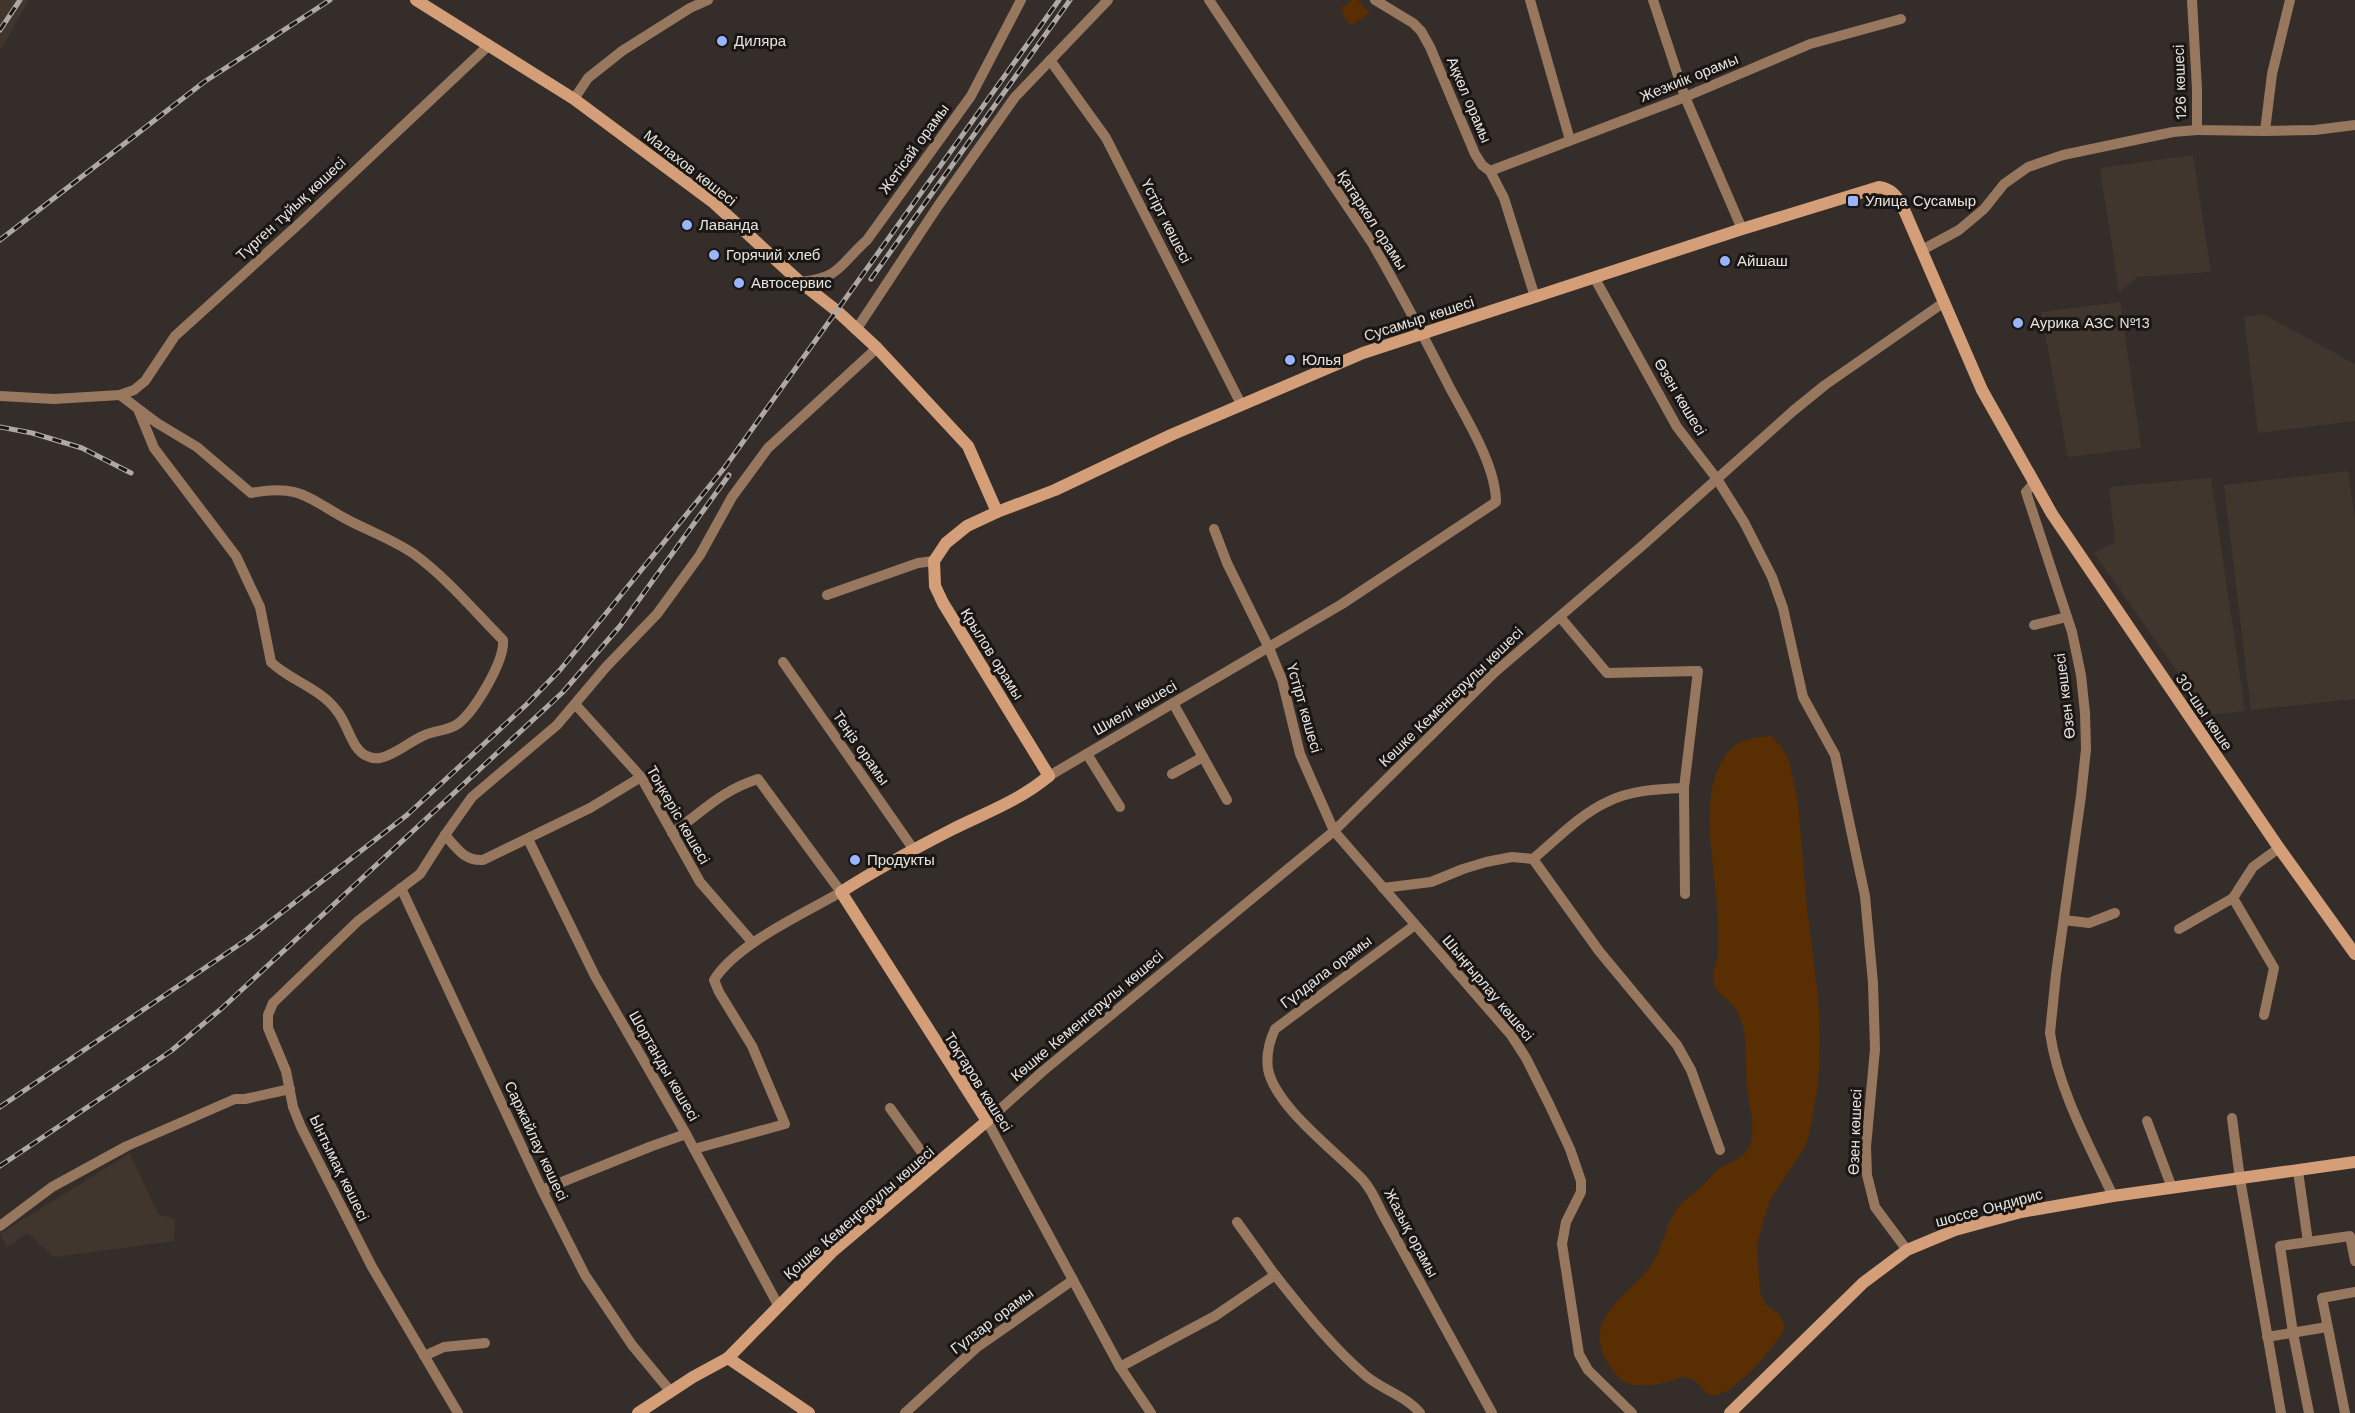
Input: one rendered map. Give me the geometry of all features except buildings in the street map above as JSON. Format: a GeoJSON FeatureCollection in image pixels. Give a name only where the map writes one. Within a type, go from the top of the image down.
{"type":"FeatureCollection","features":[{"type":"Feature","properties":{"kind":"main road","name":"Малахов көшесі"},"geometry":{"type":"LineString","coordinates":[[416,0],[574,99],[714,203],[800,282],[837,310],[877,348],[968,446],[998,512]]}},
{"type":"Feature","properties":{"kind":"main road","name":"Сусамыр көшесі"},"geometry":{"type":"LineString","coordinates":[[934,561],[946,543],[967,526],[1055,490],[1241,404],[1363,353],[1742,229],[1879,187],[1888,188],[1902,205],[1922,250]]}},
{"type":"Feature","properties":{"kind":"main road"},"geometry":{"type":"LineString","coordinates":[[1922,250],[1982,390],[2034,483]]}},
{"type":"Feature","properties":{"kind":"main road","name":"30-шы көше"},"geometry":{"type":"LineString","coordinates":[[2034,483],[2059,524],[2278,848],[2355,954]]}},
{"type":"Feature","properties":{"kind":"main road","name":"Крылов орамы"},"geometry":{"type":"LineString","coordinates":[[934,561],[935,586],[943,603],[1049,776]]}},
{"type":"Feature","properties":{"kind":"main road","name":"Шиелі көшесі"},"geometry":{"type":"LineString","coordinates":[[841,892],[914,850],[1026,795],[1049,776]]}},
{"type":"Feature","properties":{"kind":"main road","name":"Тоқтаров көшесі"},"geometry":{"type":"LineString","coordinates":[[841,892],[987,1121]]}},
{"type":"Feature","properties":{"kind":"main road","name":"Қошке Кемеңгерұлы көшесі"},"geometry":{"type":"LineString","coordinates":[[639,1413],[728,1358],[832,1252],[987,1121]]}},
{"type":"Feature","properties":{"kind":"main road","name":"шоссе Ондирис"},"geometry":{"type":"LineString","coordinates":[[1730,1413],[1863,1283],[1906,1250],[1955,1230],[2020,1212],[2113,1196],[2355,1162]]}},
{"type":"Feature","properties":{"kind":"main road"},"geometry":{"type":"LineString","coordinates":[[728,1358],[809,1413]]}},
{"type":"Feature","properties":{"kind":"street"},"geometry":{"type":"LineString","coordinates":[[574,99],[588,78],[622,51],[690,8],[708,0]]}},
{"type":"Feature","properties":{"kind":"street","name":"Жетісай орамы"},"geometry":{"type":"LineString","coordinates":[[800,282],[822,280],[834,273],[843,267],[849,257],[867,240],[970,96],[1021,0]]}},
{"type":"Feature","properties":{"kind":"street"},"geometry":{"type":"LineString","coordinates":[[856,330],[938,206],[1015,97],[1108,0]]}},
{"type":"Feature","properties":{"kind":"street","name":"Қатаркөл орамы"},"geometry":{"type":"LineString","coordinates":[[1209,0],[1372,243],[1476,437],[1489,469]]}},
{"type":"Feature","properties":{"kind":"street","name":"Ақкөл орамы"},"geometry":{"type":"LineString","coordinates":[[1375,0],[1413,23],[1421,31],[1430,47],[1475,154],[1482,165],[1490,171],[1504,198],[1536,297]]}},
{"type":"Feature","properties":{"kind":"street"},"geometry":{"type":"LineString","coordinates":[[1530,0],[1570,140]]}},
{"type":"Feature","properties":{"kind":"street"},"geometry":{"type":"LineString","coordinates":[[1653,0],[1685,96],[1742,229]]}},
{"type":"Feature","properties":{"kind":"street","name":"126 көшесі"},"geometry":{"type":"LineString","coordinates":[[2192,0],[2197,130],[2265,132],[2315,130],[2355,125]]}},
{"type":"Feature","properties":{"kind":"street"},"geometry":{"type":"LineString","coordinates":[[2265,132],[2272,74],[2290,0]]}},
{"type":"Feature","properties":{"kind":"street","name":"Жезкиік орамы"},"geometry":{"type":"LineString","coordinates":[[1490,171],[1685,96],[1810,44],[1901,19]]}},
{"type":"Feature","properties":{"kind":"street","name":"Түрген тұйық көшесі"},"geometry":{"type":"LineString","coordinates":[[120,395],[134,390],[145,381],[175,336],[301,222],[488,46]]}},
{"type":"Feature","properties":{"kind":"street","name":"Үстірт көшесі"},"geometry":{"type":"LineString","coordinates":[[1050,60],[1106,138],[1241,404]]}},
{"type":"Feature","properties":{"kind":"street"},"geometry":{"type":"LineString","coordinates":[[1922,250],[1959,230],[1984,209],[2004,184],[2028,167],[2063,155],[2173,132],[2197,130]]}},
{"type":"Feature","properties":{"kind":"street","name":"Өзен көшесі"},"geometry":{"type":"LineString","coordinates":[[1594,277],[1677,427],[1717,479],[1744,522],[1772,577],[1790,632],[1803,697],[1835,755],[1854,838],[1868,921],[1875,1049],[1866,1148],[1867,1175],[1875,1207],[1906,1250]]}},
{"type":"Feature","properties":{"kind":"street","name":"Көшке Кеменгерұлы көшесі"},"geometry":{"type":"LineString","coordinates":[[987,1121],[1052,1064],[1334,831],[1495,672],[1817,392],[1943,303]]}},
{"type":"Feature","properties":{"kind":"street","name":"Ынтымақ көшесі"},"geometry":{"type":"LineString","coordinates":[[458,1413],[372,1267],[301,1127],[293,1107],[286,1071],[268,1028],[268,1015],[273,1003],[293,981],[358,921],[420,874],[472,797],[557,725],[606,667],[674,593],[700,555],[732,497],[768,448],[877,348]]}},
{"type":"Feature","properties":{"kind":"street"},"geometry":{"type":"LineString","coordinates":[[0,396],[54,399],[120,395],[157,423],[197,447],[251,493],[276,488],[302,493],[413,554],[437,574],[503,640],[504,649],[490,678],[474,706],[460,722],[451,729],[425,735],[382,757],[373,758],[364,755],[358,749],[338,711],[328,701],[271,662],[260,607],[236,555],[154,448],[138,409]]}},
{"type":"Feature","properties":{"kind":"street","name":"Шиелі көшесі"},"geometry":{"type":"LineString","coordinates":[[1049,776],[1342,604],[1496,502],[1496,491],[1489,469]]}},
{"type":"Feature","properties":{"kind":"street","name":"Өзен көшесі"},"geometry":{"type":"LineString","coordinates":[[2034,483],[2026,492],[2067,617],[2081,675],[2086,749],[2051,1016],[2053,1054],[2080,1125],[2113,1196]]}},
{"type":"Feature","properties":{"kind":"street","name":"Үстірт көшесі"},"geometry":{"type":"LineString","coordinates":[[1214,529],[1227,563],[1269,648],[1282,680],[1300,754],[1334,831]]}},
{"type":"Feature","properties":{"kind":"street"},"geometry":{"type":"LineString","coordinates":[[827,595],[918,563],[934,561]]}},
{"type":"Feature","properties":{"kind":"street"},"geometry":{"type":"LineString","coordinates":[[1560,617],[1606,673],[1698,671],[1684,788],[1685,894]]}},
{"type":"Feature","properties":{"kind":"street"},"geometry":{"type":"LineString","coordinates":[[2034,625],[2067,617]]}},
{"type":"Feature","properties":{"kind":"street","name":"Теңіз орамы"},"geometry":{"type":"LineString","coordinates":[[783,662],[914,850]]}},
{"type":"Feature","properties":{"kind":"street"},"geometry":{"type":"LineString","coordinates":[[1173,703],[1227,800]]}},
{"type":"Feature","properties":{"kind":"street","name":"Тоңкерiс көшесі"},"geometry":{"type":"LineString","coordinates":[[575,704],[641,777],[700,882],[753,943]]}},
{"type":"Feature","properties":{"kind":"street"},"geometry":{"type":"LineString","coordinates":[[1088,754],[1120,807]]}},
{"type":"Feature","properties":{"kind":"street"},"geometry":{"type":"LineString","coordinates":[[1172,774],[1203,757]]}},
{"type":"Feature","properties":{"kind":"street"},"geometry":{"type":"LineString","coordinates":[[445,835],[464,856],[473,860],[483,860],[590,808],[641,777]]}},
{"type":"Feature","properties":{"kind":"street","name":"Тоқтаров көшесі"},"geometry":{"type":"LineString","coordinates":[[672,833],[717,797],[741,784],[758,779],[841,892]]}},
{"type":"Feature","properties":{"kind":"street"},"geometry":{"type":"LineString","coordinates":[[1383,888],[1431,882],[1486,862],[1512,857],[1533,859],[1606,802],[1636,792],[1684,788]]}},
{"type":"Feature","properties":{"kind":"street","name":"Шыңғырлау көшесі"},"geometry":{"type":"LineString","coordinates":[[1334,831],[1511,1035],[1526,1058],[1570,1149],[1581,1180],[1581,1192],[1566,1222],[1562,1244],[1579,1354],[1588,1370],[1632,1413]]}},
{"type":"Feature","properties":{"kind":"street","name":"Шортанды көшесі"},"geometry":{"type":"LineString","coordinates":[[528,840],[595,976],[686,1134],[778,1305]]}},
{"type":"Feature","properties":{"kind":"street"},"geometry":{"type":"LineString","coordinates":[[2179,930],[2233,898],[2253,867],[2278,848]]}},
{"type":"Feature","properties":{"kind":"street"},"geometry":{"type":"LineString","coordinates":[[1533,859],[1599,951],[1677,1044],[1691,1070],[1720,1150]]}},
{"type":"Feature","properties":{"kind":"street","name":"Саржайлау көшесі"},"geometry":{"type":"LineString","coordinates":[[401,888],[542,1190],[585,1275],[632,1345],[670,1392]]}},
{"type":"Feature","properties":{"kind":"street","name":"Шиелі көшесі"},"geometry":{"type":"LineString","coordinates":[[693,1149],[785,1124],[752,1046],[718,992],[714,980],[720,971],[753,943],[841,892]]}},
{"type":"Feature","properties":{"kind":"street"},"geometry":{"type":"LineString","coordinates":[[2233,898],[2274,968],[2264,1015]]}},
{"type":"Feature","properties":{"kind":"street"},"geometry":{"type":"LineString","coordinates":[[2064,920],[2089,923],[2115,913]]}},
{"type":"Feature","properties":{"kind":"street","name":"Гүлдала орамы"},"geometry":{"type":"LineString","coordinates":[[1268,1052],[1275,1029],[1415,925]]}},
{"type":"Feature","properties":{"kind":"street","name":"Жазық орамы"},"geometry":{"type":"LineString","coordinates":[[1268,1052],[1268,1070],[1282,1097],[1301,1120],[1364,1181],[1374,1195],[1492,1413]]}},
{"type":"Feature","properties":{"kind":"street"},"geometry":{"type":"LineString","coordinates":[[0,1226],[52,1187],[127,1146],[235,1099],[290,1089]]}},
{"type":"Feature","properties":{"kind":"street"},"geometry":{"type":"LineString","coordinates":[[890,1108],[933,1168]]}},
{"type":"Feature","properties":{"kind":"street"},"geometry":{"type":"LineString","coordinates":[[2232,1118],[2240,1179],[2281,1413]]}},
{"type":"Feature","properties":{"kind":"street","name":"Тоқтаров көшесі"},"geometry":{"type":"LineString","coordinates":[[987,1121],[1120,1367],[1151,1413]]}},
{"type":"Feature","properties":{"kind":"street"},"geometry":{"type":"LineString","coordinates":[[2147,1121],[2172,1188]]}},
{"type":"Feature","properties":{"kind":"street"},"geometry":{"type":"LineString","coordinates":[[542,1190],[686,1134]]}},
{"type":"Feature","properties":{"kind":"street"},"geometry":{"type":"LineString","coordinates":[[2298,1171],[2308,1242]]}},
{"type":"Feature","properties":{"kind":"street"},"geometry":{"type":"LineString","coordinates":[[1237,1222],[1317,1329],[1368,1378],[1400,1396],[1420,1413]]}},
{"type":"Feature","properties":{"kind":"street"},"geometry":{"type":"LineString","coordinates":[[2309,1413],[2293,1333],[2280,1246],[2350,1236],[2355,1261]]}},
{"type":"Feature","properties":{"kind":"street"},"geometry":{"type":"LineString","coordinates":[[1120,1367],[1215,1316],[1275,1275]]}},
{"type":"Feature","properties":{"kind":"street","name":"Гүлзар орамы"},"geometry":{"type":"LineString","coordinates":[[905,1413],[976,1348],[1073,1280]]}},
{"type":"Feature","properties":{"kind":"street"},"geometry":{"type":"LineString","coordinates":[[2345,1413],[2322,1298],[2355,1292]]}},
{"type":"Feature","properties":{"kind":"street"},"geometry":{"type":"LineString","coordinates":[[2267,1337],[2327,1327]]}},
{"type":"Feature","properties":{"kind":"street"},"geometry":{"type":"LineString","coordinates":[[424,1356],[444,1347],[485,1343]]}},
{"type":"Feature","properties":{"kind":"shaded area"},"geometry":{"type":"Polygon","coordinates":[[[0,0],[29,0],[0,51],[0,0]]]}},
{"type":"Feature","properties":{"kind":"shaded area"},"geometry":{"type":"Polygon","coordinates":[[[1353,0],[1358,0],[1370,13],[1351,25],[1344,17],[1341,8],[1353,0]]]}},
{"type":"Feature","properties":{"kind":"shaded area"},"geometry":{"type":"Polygon","coordinates":[[[2193,155],[2211,272],[2137,277],[2119,292],[2100,168],[2193,155]]]}},
{"type":"Feature","properties":{"kind":"shaded area"},"geometry":{"type":"Polygon","coordinates":[[[2120,302],[2141,448],[2068,457],[2041,312],[2120,302]]]}},
{"type":"Feature","properties":{"kind":"shaded area"},"geometry":{"type":"Polygon","coordinates":[[[2263,314],[2355,364],[2355,421],[2258,433],[2244,317],[2263,314]]]}},
{"type":"Feature","properties":{"kind":"shaded area"},"geometry":{"type":"Polygon","coordinates":[[[2348,471],[2355,519],[2355,699],[2251,710],[2224,485],[2348,471]]]}},
{"type":"Feature","properties":{"kind":"shaded area"},"geometry":{"type":"Polygon","coordinates":[[[2211,478],[2245,711],[2208,715],[2094,553],[2115,542],[2109,487],[2211,478]]]}},
{"type":"Feature","properties":{"kind":"shaded area"},"geometry":{"type":"Polygon","coordinates":[[[1771,736],[1789,760],[1798,803],[1807,908],[1818,996],[1820,1040],[1818,1086],[1809,1135],[1805,1147],[1770,1200],[1757,1243],[1760,1292],[1766,1305],[1779,1314],[1785,1327],[1773,1346],[1752,1370],[1741,1381],[1719,1394],[1710,1395],[1695,1381],[1683,1376],[1657,1384],[1630,1384],[1615,1373],[1601,1347],[1600,1332],[1604,1320],[1653,1262],[1671,1219],[1680,1205],[1716,1171],[1744,1154],[1751,1143],[1752,1122],[1743,1027],[1736,1010],[1717,989],[1714,982],[1718,955],[1718,919],[1710,808],[1719,767],[1729,751],[1743,741],[1771,736]]]}},
{"type":"Feature","properties":{"kind":"shaded area"},"geometry":{"type":"Polygon","coordinates":[[[130,1153],[158,1214],[175,1219],[174,1241],[54,1257],[28,1233],[7,1247],[0,1234],[130,1153]]]}},
{"type":"Feature","properties":{"kind":"railway"},"geometry":{"type":"LineString","coordinates":[[0,30],[20,0]]}},
{"type":"Feature","properties":{"kind":"railway"},"geometry":{"type":"LineString","coordinates":[[0,240],[204,82],[330,0]]}},
{"type":"Feature","properties":{"kind":"railway"},"geometry":{"type":"LineString","coordinates":[[0,1107],[249,938],[407,815],[526,705],[560,670],[725,467],[1059,0]]}},
{"type":"Feature","properties":{"kind":"railway"},"geometry":{"type":"LineString","coordinates":[[871,279],[1070,0]]}},
{"type":"Feature","properties":{"kind":"railway"},"geometry":{"type":"LineString","coordinates":[[0,427],[32,433],[82,448],[131,473]]}},
{"type":"Feature","properties":{"kind":"railway"},"geometry":{"type":"LineString","coordinates":[[0,1166],[171,1051],[221,1009],[563,692],[620,626],[729,475]]}},
{"type":"Feature","properties":{"kind":"place","name":"Диляра"},"geometry":{"type":"Point","coordinates":[722,41]}},
{"type":"Feature","properties":{"kind":"place","name":"Улица Сусамыр"},"geometry":{"type":"Point","coordinates":[1853,201]}},
{"type":"Feature","properties":{"kind":"place","name":"Лаванда"},"geometry":{"type":"Point","coordinates":[687,225]}},
{"type":"Feature","properties":{"kind":"place","name":"Горячий хлеб"},"geometry":{"type":"Point","coordinates":[714,255]}},
{"type":"Feature","properties":{"kind":"place","name":"Айшаш"},"geometry":{"type":"Point","coordinates":[1725,261]}},
{"type":"Feature","properties":{"kind":"place","name":"Автосервис"},"geometry":{"type":"Point","coordinates":[739,283]}},
{"type":"Feature","properties":{"kind":"place","name":"Аурика АЗС №13"},"geometry":{"type":"Point","coordinates":[2018,323]}},
{"type":"Feature","properties":{"kind":"place","name":"Юлья"},"geometry":{"type":"Point","coordinates":[1290,360]}},
{"type":"Feature","properties":{"kind":"place","name":"Продукты"},"geometry":{"type":"Point","coordinates":[855,860]}}]}
